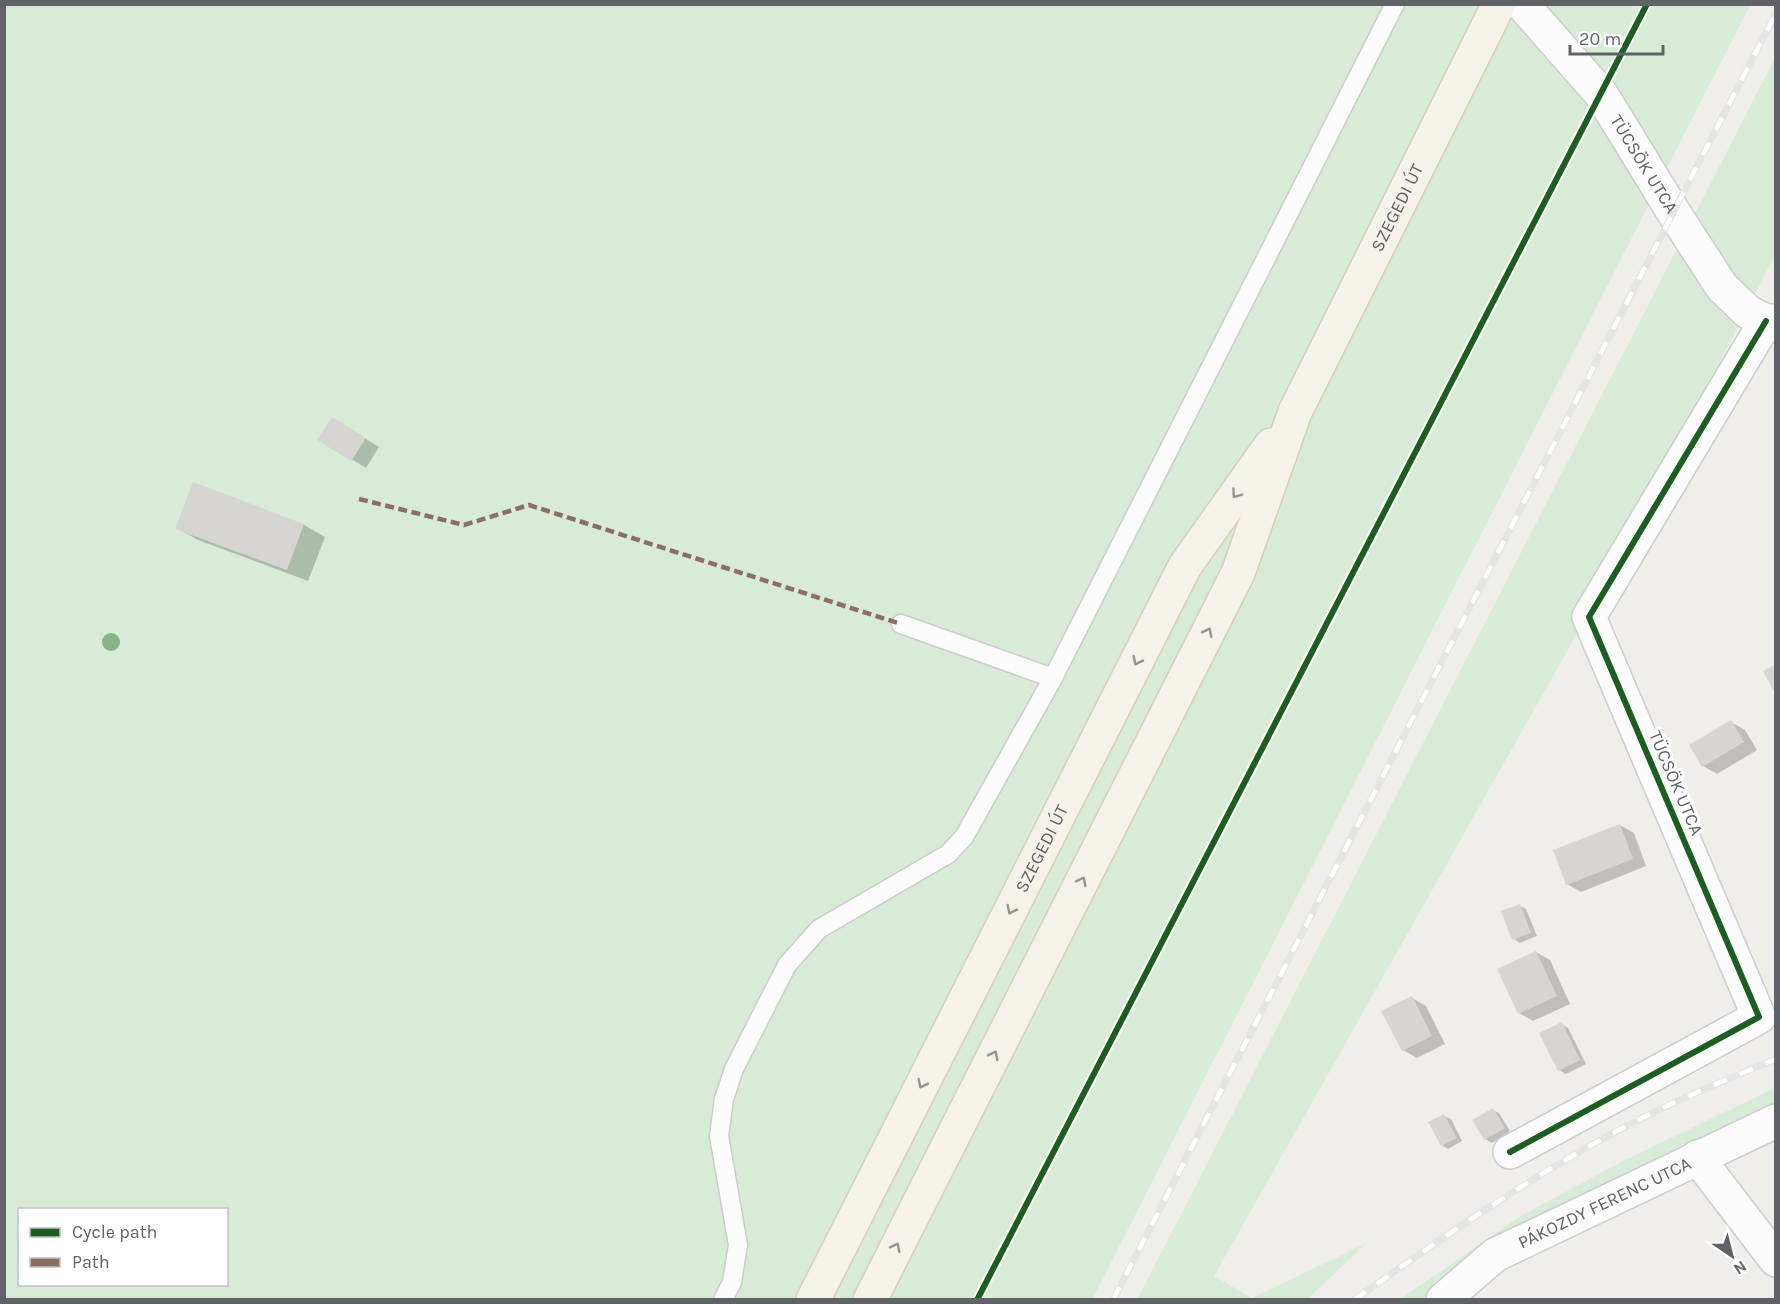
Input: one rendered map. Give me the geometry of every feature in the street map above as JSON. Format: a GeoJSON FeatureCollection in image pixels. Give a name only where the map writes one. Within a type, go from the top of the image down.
{"type":"FeatureCollection","features":[{"type":"Feature","properties":{"kind":"main road","name":"SZEGEDI ÚT"},"geometry":{"type":"LineString","coordinates":[[870,1299],[1238,573],[1294,412],[1499,4]]}},
{"type":"Feature","properties":{"kind":"main road","name":"SZEGEDI ÚT"},"geometry":{"type":"LineString","coordinates":[[813,1299],[1185,566],[1294,412]]}},
{"type":"Feature","properties":{"kind":"street","name":"TÜCSÖK UTCA"},"geometry":{"type":"LineString","coordinates":[[1510,1152],[1759,1017],[1589,617],[1771,321],[1748,312],[1722,287],[1601,94],[1522,4]]}},
{"type":"Feature","properties":{"kind":"street","name":"PÁKOZDY FERENC UTCA"},"geometry":{"type":"LineString","coordinates":[[1443,1299],[1495,1255],[1776,1120]]}},
{"type":"Feature","properties":{"kind":"street"},"geometry":{"type":"LineString","coordinates":[[1697,1157],[1776,1260]]}},
{"type":"Feature","properties":{"kind":"lane"},"geometry":{"type":"LineString","coordinates":[[723,1299],[732,1282],[738,1245],[719,1136],[724,1099],[734,1069],[787,965],[819,928],[948,854],[964,837],[1053,678],[1395,4]]}},
{"type":"Feature","properties":{"kind":"lane"},"geometry":{"type":"LineString","coordinates":[[901,624],[1053,678]]}},
{"type":"Feature","properties":{"kind":"green space"},"geometry":{"type":"Polygon","coordinates":[[[4,5],[1750,5],[1092,1300],[5,1299],[4,5]]]}},
{"type":"Feature","properties":{"kind":"green space"},"geometry":{"type":"Polygon","coordinates":[[[1775,58],[1775,255],[1617,563],[1214,1276],[1252,1298],[1365,1244],[1308,1299],[1137,1300],[1775,58]]]}},
{"type":"Feature","properties":{"kind":"green space"},"geometry":{"type":"Polygon","coordinates":[[[1775,1088],[1775,1140],[1677,1184],[1501,1270],[1469,1299],[1399,1300],[1519,1217],[1625,1160],[1775,1088]]]}},
{"type":"Feature","properties":{"kind":"building"},"geometry":{"type":"Polygon","coordinates":[[[332,417],[366,438],[351,461],[317,440],[332,417]]]}},
{"type":"Feature","properties":{"kind":"building"},"geometry":{"type":"Polygon","coordinates":[[[193,482],[304,524],[287,570],[175,529],[193,482]]]}},
{"type":"Feature","properties":{"kind":"building"},"geometry":{"type":"Polygon","coordinates":[[[1776,664],[1776,695],[1763,671],[1776,664]]]}},
{"type":"Feature","properties":{"kind":"building"},"geometry":{"type":"Polygon","coordinates":[[[1731,720],[1744,742],[1702,767],[1689,745],[1731,720]]]}},
{"type":"Feature","properties":{"kind":"building"},"geometry":{"type":"Polygon","coordinates":[[[1620,824],[1633,859],[1566,885],[1553,850],[1620,824]]]}},
{"type":"Feature","properties":{"kind":"building"},"geometry":{"type":"Polygon","coordinates":[[[1520,904],[1531,933],[1512,940],[1501,911],[1520,904]]]}},
{"type":"Feature","properties":{"kind":"building"},"geometry":{"type":"Polygon","coordinates":[[[1536,951],[1557,996],[1518,1014],[1497,969],[1536,951]]]}},
{"type":"Feature","properties":{"kind":"building"},"geometry":{"type":"Polygon","coordinates":[[[1412,996],[1432,1036],[1402,1051],[1381,1011],[1412,996]]]}},
{"type":"Feature","properties":{"kind":"building"},"geometry":{"type":"Polygon","coordinates":[[[1562,1022],[1580,1060],[1558,1071],[1539,1033],[1562,1022]]]}},
{"type":"Feature","properties":{"kind":"building"},"geometry":{"type":"Polygon","coordinates":[[[1493,1108],[1505,1128],[1484,1140],[1472,1120],[1493,1108]]]}},
{"type":"Feature","properties":{"kind":"building"},"geometry":{"type":"Polygon","coordinates":[[[1444,1114],[1457,1138],[1441,1146],[1428,1122],[1444,1114]]]}},
{"type":"Feature","properties":{"kind":"railway"},"geometry":{"type":"LineString","coordinates":[[1113,1300],[1776,13]]}},
{"type":"Feature","properties":{"kind":"railway"},"geometry":{"type":"LineString","coordinates":[[1354,1300],[1478,1215],[1573,1155],[1668,1105],[1776,1059]]}},
{"type":"Feature","properties":{"kind":"marked path"},"geometry":{"type":"LineString","coordinates":[[359,499],[464,525],[529,505],[901,624]]}},
{"type":"Feature","properties":{"kind":"cycle path"},"geometry":{"type":"LineString","coordinates":[[977,1300],[1647,4]]}},
{"type":"Feature","properties":{"kind":"cycle path"},"geometry":{"type":"LineString","coordinates":[[1510,1152],[1759,1017],[1589,617],[1766,321]]}}]}
